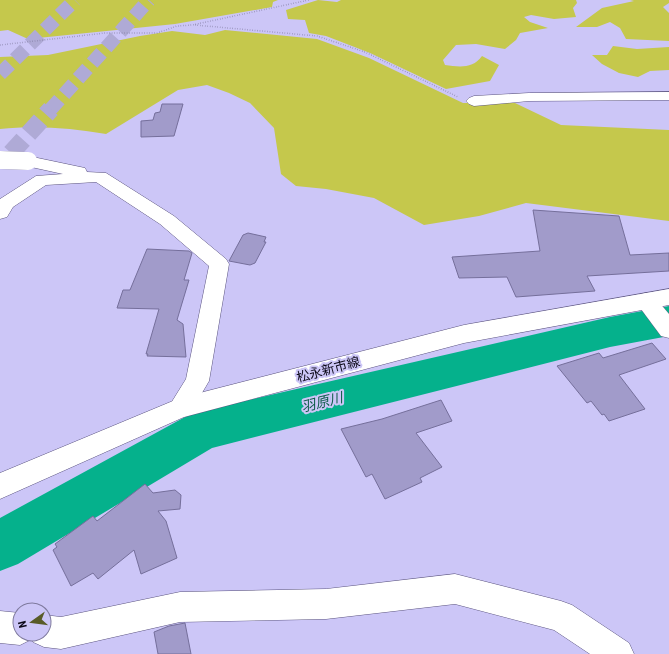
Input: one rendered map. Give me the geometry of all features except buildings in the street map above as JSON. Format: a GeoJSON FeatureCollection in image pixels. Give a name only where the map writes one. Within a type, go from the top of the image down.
{"type":"FeatureCollection","features":[{"type":"Feature","properties":{"kind":"street"},"geometry":{"type":"LineString","coordinates":[[474,101],[529,97],[669,96]]}},
{"type":"Feature","properties":{"kind":"street"},"geometry":{"type":"LineString","coordinates":[[0,160],[36,161],[100,177],[167,220],[219,264],[196,381],[180,408]]}},
{"type":"Feature","properties":{"kind":"street"},"geometry":{"type":"LineString","coordinates":[[0,213],[6,203],[42,180],[100,177]]}},
{"type":"Feature","properties":{"kind":"street"},"geometry":{"type":"LineString","coordinates":[[656,303],[669,330]]}},
{"type":"Feature","properties":{"kind":"street","name":"松永新市線"},"geometry":{"type":"LineString","coordinates":[[0,486],[180,408],[464,334],[656,303]]}},
{"type":"Feature","properties":{"kind":"street"},"geometry":{"type":"LineString","coordinates":[[52,632],[61,633],[180,607],[326,604],[455,589],[561,616],[618,654]]}},
{"type":"Feature","properties":{"kind":"street"},"geometry":{"type":"LineString","coordinates":[[0,627],[12,628]]}},
{"type":"Feature","properties":{"kind":"path"},"geometry":{"type":"LineString","coordinates":[[0,45],[105,33],[157,33],[177,26],[192,25],[309,0]]}},
{"type":"Feature","properties":{"kind":"path"},"geometry":{"type":"LineString","coordinates":[[192,25],[317,36],[365,52],[461,99],[474,101]]}},
{"type":"Feature","properties":{"kind":"shaded area"},"geometry":{"type":"Polygon","coordinates":[[[0,0],[278,0],[273,2],[272,7],[175,24],[28,39],[8,30],[0,31],[0,0]]]}},
{"type":"Feature","properties":{"kind":"shaded area"},"geometry":{"type":"Polygon","coordinates":[[[318,0],[337,2],[341,0],[576,0],[577,3],[573,8],[576,17],[554,19],[531,15],[524,17],[530,22],[548,28],[520,33],[516,40],[505,49],[476,44],[456,45],[443,60],[445,65],[470,65],[482,56],[499,65],[490,81],[446,89],[370,53],[326,36],[309,33],[305,20],[288,19],[286,10],[318,0]]]}},
{"type":"Feature","properties":{"kind":"shaded area"},"geometry":{"type":"Polygon","coordinates":[[[630,0],[669,0],[669,3],[663,7],[669,13],[669,41],[626,39],[620,28],[610,22],[597,27],[576,27],[602,8],[634,1],[630,0]]]}},
{"type":"Feature","properties":{"kind":"shaded area"},"geometry":{"type":"Polygon","coordinates":[[[225,30],[317,39],[369,58],[463,103],[515,103],[561,125],[669,130],[669,221],[526,203],[479,216],[424,225],[374,198],[326,189],[296,186],[281,174],[274,128],[250,103],[207,85],[178,90],[106,134],[53,128],[26,127],[0,129],[0,57],[48,55],[172,31],[205,35],[225,30]]]}},
{"type":"Feature","properties":{"kind":"shaded area"},"geometry":{"type":"Polygon","coordinates":[[[613,46],[637,49],[669,47],[669,70],[650,71],[638,77],[619,73],[602,64],[592,55],[607,55],[613,46]]]}},
{"type":"Feature","properties":{"kind":"waterway","name":"羽原川"},"geometry":{"type":"LineString","coordinates":[[0,546],[201,431],[610,332],[669,321]]}},
{"type":"Feature","properties":{"kind":"tunnel"},"geometry":{"type":"LineString","coordinates":[[0,74],[75,0]]}},
{"type":"Feature","properties":{"kind":"tunnel"},"geometry":{"type":"LineString","coordinates":[[50,110],[149,0]]}},
{"type":"Feature","properties":{"kind":"tunnel"},"geometry":{"type":"LineString","coordinates":[[11,153],[51,109]]}}]}
